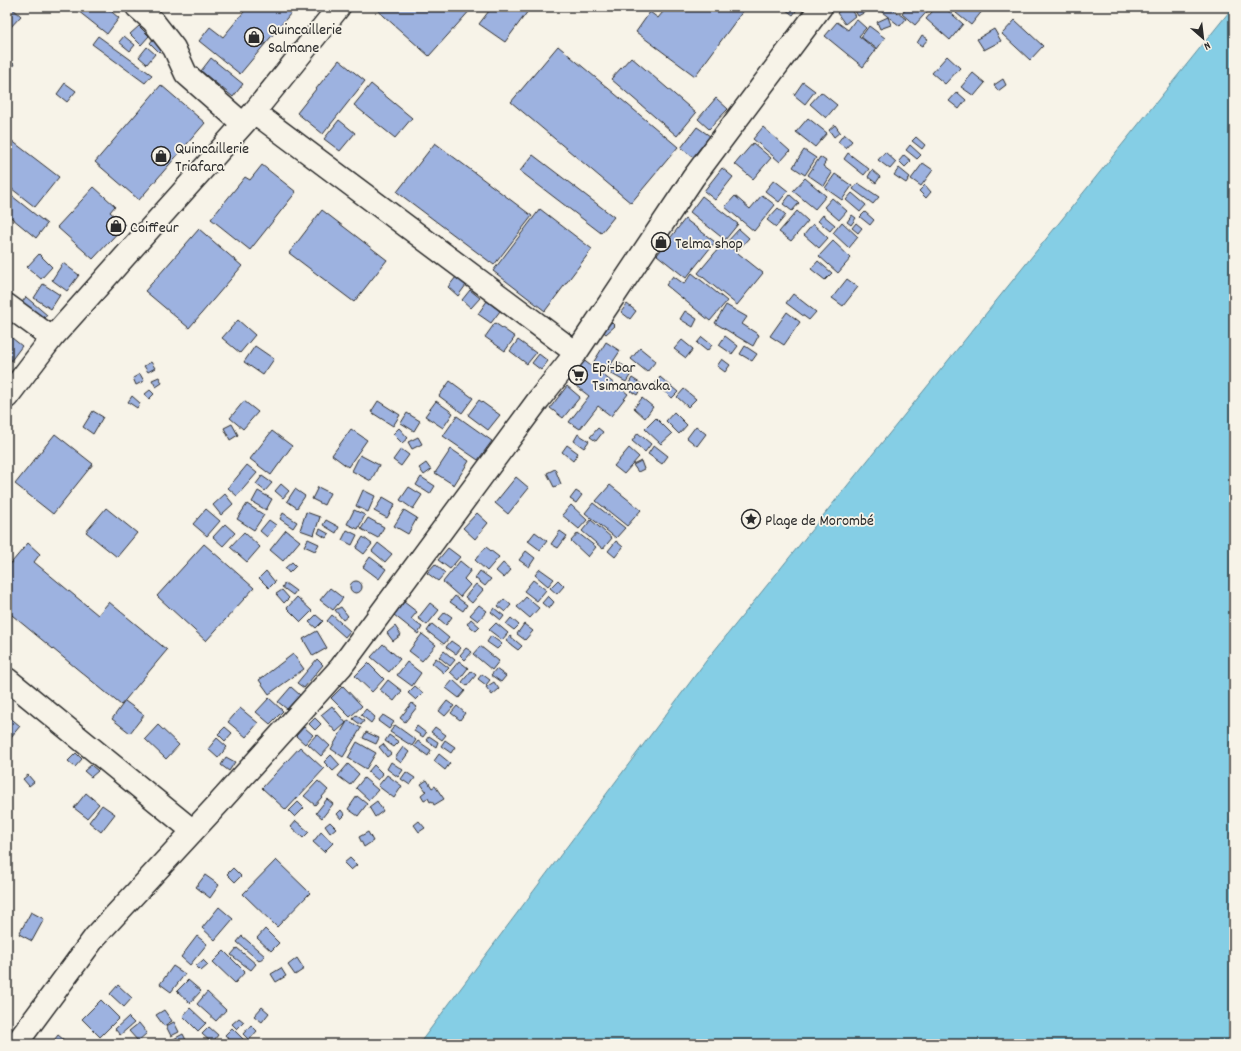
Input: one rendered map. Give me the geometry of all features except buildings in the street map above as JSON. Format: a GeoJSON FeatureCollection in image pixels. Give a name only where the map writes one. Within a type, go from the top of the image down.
{"type":"FeatureCollection","features":[{"type":"Feature","properties":{"kind":"street"},"geometry":{"type":"LineString","coordinates":[[137,7],[153,21],[174,48],[186,74],[576,352]]}},
{"type":"Feature","properties":{"kind":"street"},"geometry":{"type":"LineString","coordinates":[[7,397],[52,338],[249,118],[339,7]]}},
{"type":"Feature","properties":{"kind":"street"},"geometry":{"type":"LineString","coordinates":[[16,1044],[95,937],[341,667],[539,399],[576,352],[693,178],[822,7]]}},
{"type":"Feature","properties":{"kind":"street"},"geometry":{"type":"LineString","coordinates":[[7,306],[52,338]]}},
{"type":"Feature","properties":{"kind":"street"},"geometry":{"type":"LineString","coordinates":[[7,678],[193,831]]}},
{"type":"Feature","properties":{"kind":"water"},"geometry":{"type":"Polygon","coordinates":[[[1233,7],[1234,1044],[419,1044],[706,661],[1233,7]]]}},
{"type":"Feature","properties":{"kind":"place","name":"Quincaillerie Salmane"},"geometry":{"type":"Point","coordinates":[254,37]}},
{"type":"Feature","properties":{"kind":"place","name":"Quincaillerie Triafara"},"geometry":{"type":"Point","coordinates":[161,156]}},
{"type":"Feature","properties":{"kind":"place","name":"Coiffeur"},"geometry":{"type":"Point","coordinates":[116,226]}},
{"type":"Feature","properties":{"kind":"place","name":"Telma shop"},"geometry":{"type":"Point","coordinates":[661,242]}},
{"type":"Feature","properties":{"kind":"place","name":"Epi-bar Tsimanavaka"},"geometry":{"type":"Point","coordinates":[578,375]}},
{"type":"Feature","properties":{"kind":"place","name":"Plage de Morombé"},"geometry":{"type":"Point","coordinates":[751,519]}}]}
